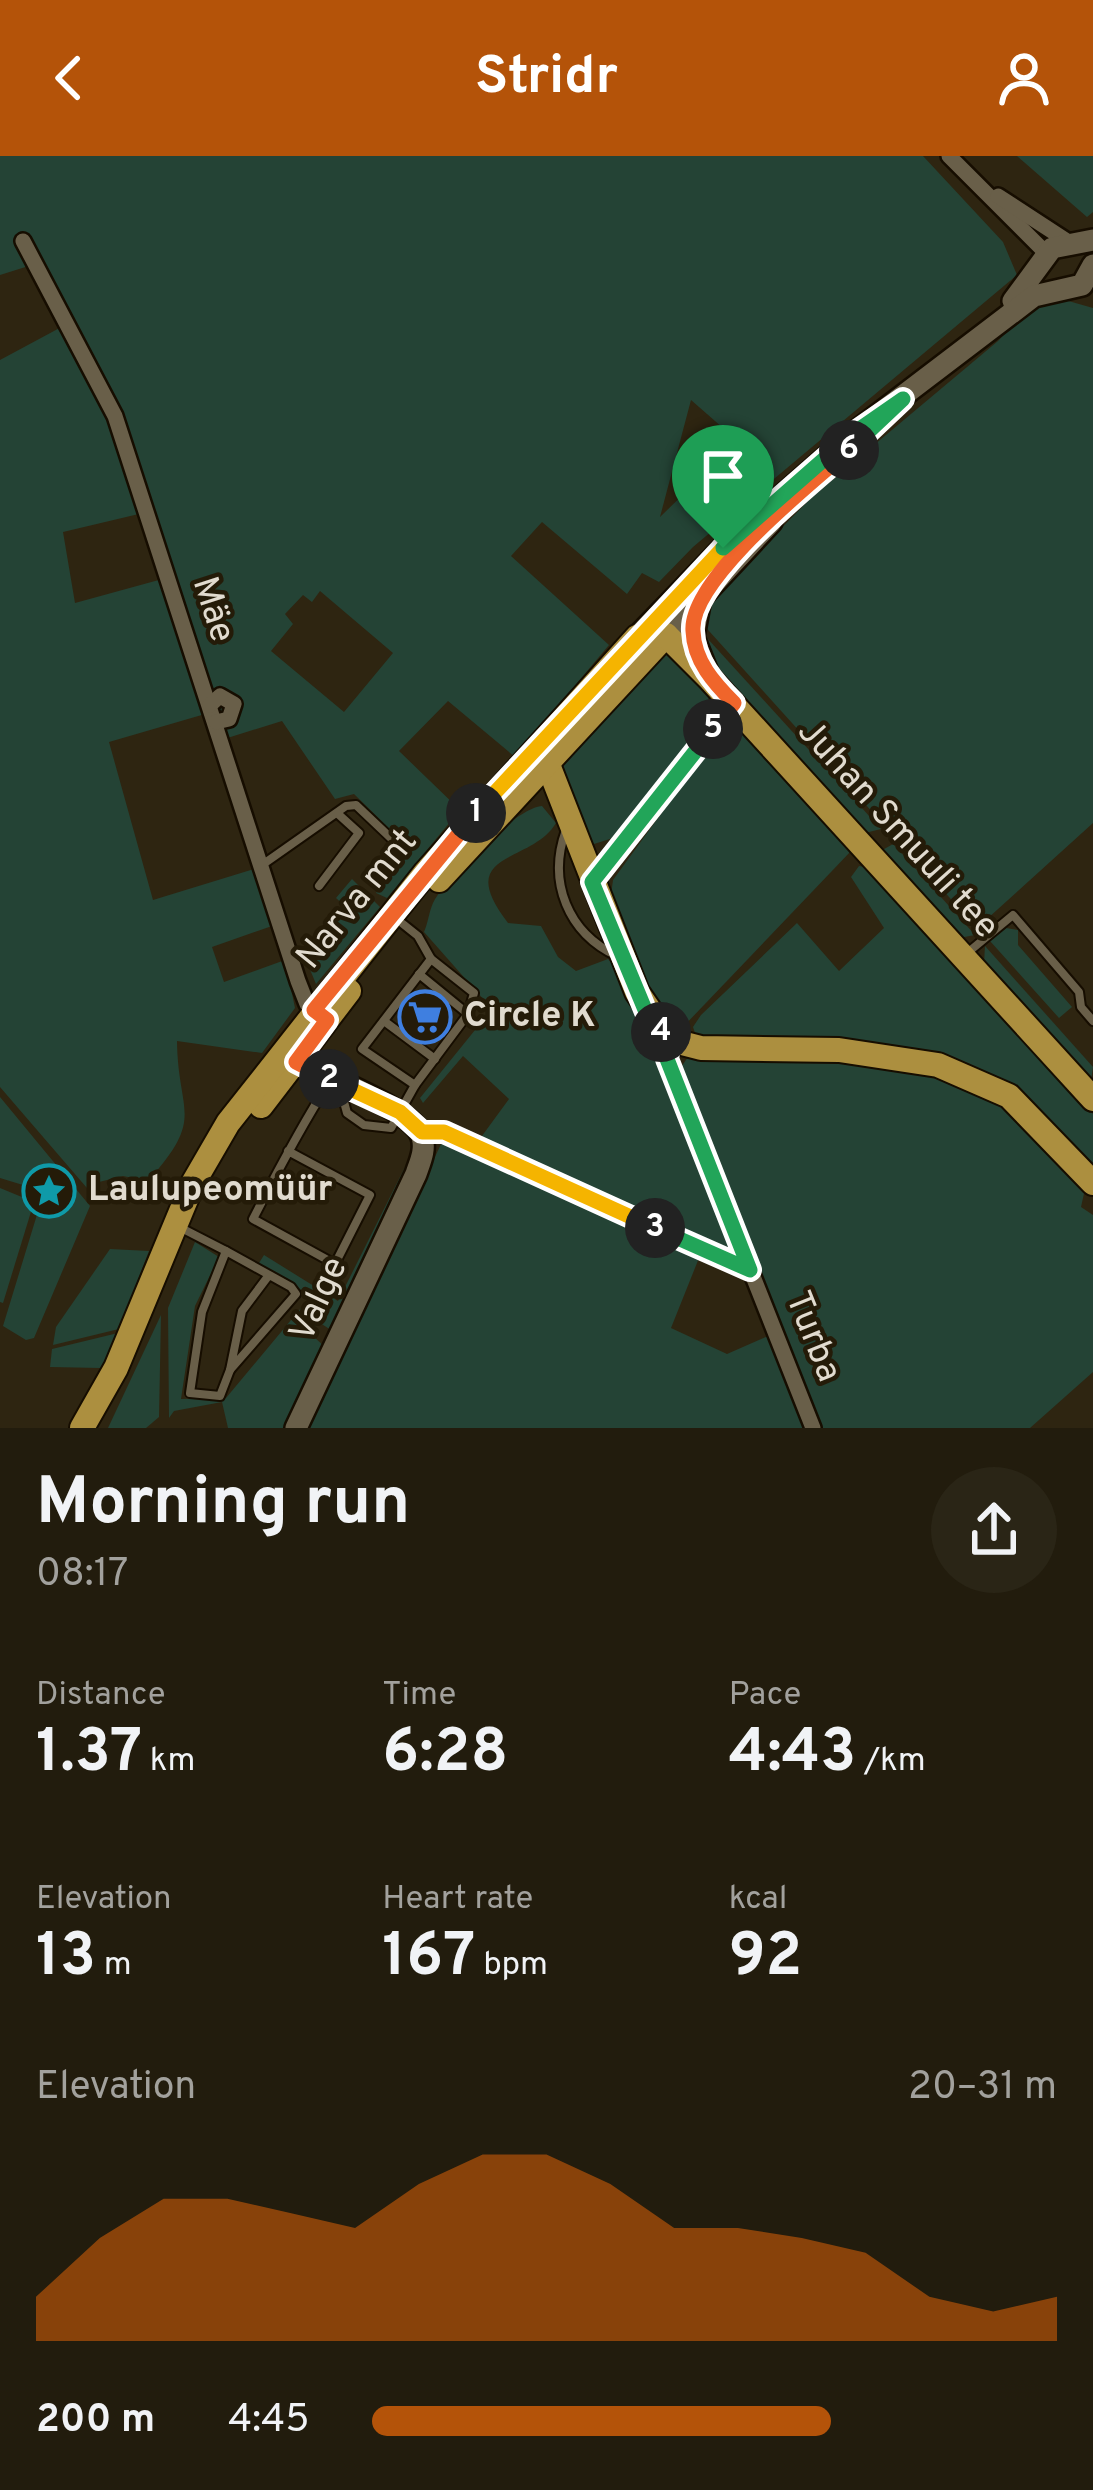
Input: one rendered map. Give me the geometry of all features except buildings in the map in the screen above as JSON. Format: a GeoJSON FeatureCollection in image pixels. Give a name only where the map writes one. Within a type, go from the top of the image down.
{"type":"FeatureCollection","features":[{"type":"Feature","properties":{"kind":"main road"},"geometry":{"type":"LineString","coordinates":[[1065,289],[1082,285],[1093,269],[1088,250],[1078,241],[1047,254],[1048,277],[1065,289],[1093,299]]}},
{"type":"Feature","properties":{"kind":"main road","name":"Narva mnt"},"geometry":{"type":"LineString","coordinates":[[998,321],[1047,254]]}},
{"type":"Feature","properties":{"kind":"main road","name":"Narva mnt"},"geometry":{"type":"LineString","coordinates":[[321,1015],[794,498],[998,321],[1040,293],[1065,289]]}},
{"type":"Feature","properties":{"kind":"main road","name":"Narva mnt"},"geometry":{"type":"LineString","coordinates":[[82,1428],[116,1368],[192,1185],[425,872],[723,548],[854,433],[903,399]]}},
{"type":"Feature","properties":{"kind":"main road"},"geometry":{"type":"LineString","coordinates":[[703,593],[692,629],[709,678]]}},
{"type":"Feature","properties":{"kind":"main road"},"geometry":{"type":"LineString","coordinates":[[637,637],[665,635]]}},
{"type":"Feature","properties":{"kind":"main road","name":"Juhan Smuuli tee"},"geometry":{"type":"LineString","coordinates":[[665,635],[734,703],[1093,1099]]}},
{"type":"Feature","properties":{"kind":"main road"},"geometry":{"type":"LineString","coordinates":[[556,727],[547,742],[545,767],[646,1012],[670,1040],[701,1048],[838,1050],[938,1065],[1010,1096],[1093,1183]]}},
{"type":"Feature","properties":{"kind":"main road"},"geometry":{"type":"LineString","coordinates":[[487,830],[536,798],[548,800],[566,818]]}},
{"type":"Feature","properties":{"kind":"main road","name":"Narva mnt"},"geometry":{"type":"LineString","coordinates":[[99,1428],[141,1348],[188,1231],[231,1145],[288,1057]]}},
{"type":"Feature","properties":{"kind":"main road","name":"Turba"},"geometry":{"type":"LineString","coordinates":[[288,1057],[400,1112],[422,1132]]}},
{"type":"Feature","properties":{"kind":"main road","name":"Valge"},"geometry":{"type":"LineString","coordinates":[[296,1428],[416,1174],[423,1153],[422,1132]]}},
{"type":"Feature","properties":{"kind":"street"},"geometry":{"type":"LineString","coordinates":[[950,156],[1047,254]]}},
{"type":"Feature","properties":{"kind":"street"},"geometry":{"type":"LineString","coordinates":[[970,177],[1078,241]]}},
{"type":"Feature","properties":{"kind":"street","name":"Mäe"},"geometry":{"type":"LineString","coordinates":[[23,241],[115,416],[210,705],[220,697],[234,704],[229,719],[216,722],[260,866]]}},
{"type":"Feature","properties":{"kind":"street"},"geometry":{"type":"LineString","coordinates":[[592,882],[734,703]]}},
{"type":"Feature","properties":{"kind":"street"},"geometry":{"type":"LineString","coordinates":[[260,866],[298,981],[321,1015]]}},
{"type":"Feature","properties":{"kind":"street","name":"Turba"},"geometry":{"type":"LineString","coordinates":[[670,1040],[667,1059],[813,1428]]}},
{"type":"Feature","properties":{"kind":"street","name":"Turba"},"geometry":{"type":"LineString","coordinates":[[422,1132],[444,1132],[750,1270]]}},
{"type":"Feature","properties":{"kind":"lane"},"geometry":{"type":"LineString","coordinates":[[260,866],[356,805],[394,842]]}},
{"type":"Feature","properties":{"kind":"lane"},"geometry":{"type":"LineString","coordinates":[[319,886],[359,833],[337,813]]}},
{"type":"Feature","properties":{"kind":"lane"},"geometry":{"type":"LineString","coordinates":[[566,818],[558,851],[561,891],[575,928],[591,944],[624,959]]}},
{"type":"Feature","properties":{"kind":"lane"},"geometry":{"type":"LineString","coordinates":[[963,956],[1013,915],[1079,992],[1081,1007],[1093,1021]]}},
{"type":"Feature","properties":{"kind":"lane"},"geometry":{"type":"LineString","coordinates":[[400,1112],[468,1014],[474,993],[431,958],[403,924]]}},
{"type":"Feature","properties":{"kind":"lane"},"geometry":{"type":"LineString","coordinates":[[415,1085],[362,1049],[431,958]]}},
{"type":"Feature","properties":{"kind":"lane"},"geometry":{"type":"LineString","coordinates":[[419,974],[468,1014]]}},
{"type":"Feature","properties":{"kind":"lane"},"geometry":{"type":"LineString","coordinates":[[384,1021],[435,1059]]}},
{"type":"Feature","properties":{"kind":"lane"},"geometry":{"type":"LineString","coordinates":[[288,1151],[370,1195],[334,1264],[253,1220],[288,1151],[335,1082]]}},
{"type":"Feature","properties":{"kind":"lane"},"geometry":{"type":"LineString","coordinates":[[188,1231],[296,1294],[230,1370]]}},
{"type":"Feature","properties":{"kind":"lane"},"geometry":{"type":"LineString","coordinates":[[226,1251],[202,1312],[190,1393],[220,1396],[242,1312],[268,1275]]}},
{"type":"Feature","properties":{"kind":"green space"},"geometry":{"type":"Polygon","coordinates":[[[0,156],[923,156],[1003,242],[1017,275],[693,547],[659,582],[642,573],[627,594],[542,522],[511,556],[609,645],[515,757],[448,701],[399,751],[460,810],[387,898],[376,893],[410,849],[354,794],[335,799],[282,721],[221,740],[212,712],[109,742],[153,900],[254,869],[272,926],[212,947],[224,982],[285,960],[295,1008],[262,1053],[177,1041],[185,1114],[177,1142],[148,1181],[123,1176],[99,1182],[93,1195],[0,1087],[0,360],[67,324],[35,264],[0,275],[0,156]],[[691,400],[660,517],[699,479],[731,435],[691,400]],[[143,513],[63,532],[75,603],[166,578],[143,513]],[[320,591],[312,602],[303,595],[285,614],[293,624],[271,651],[344,712],[393,653],[320,591]]]}},
{"type":"Feature","properties":{"kind":"green space"},"geometry":{"type":"Polygon","coordinates":[[[1017,156],[1093,156],[1093,212],[1087,217],[1017,156]]]}},
{"type":"Feature","properties":{"kind":"green space"},"geometry":{"type":"Polygon","coordinates":[[[1058,298],[1093,308],[1093,823],[977,928],[700,621],[713,598],[812,497],[998,341],[1033,304],[1058,298]]]}},
{"type":"Feature","properties":{"kind":"green space"},"geometry":{"type":"Polygon","coordinates":[[[701,635],[881,829],[865,833],[723,677],[701,635]]]}},
{"type":"Feature","properties":{"kind":"green space"},"geometry":{"type":"Polygon","coordinates":[[[666,651],[709,693],[706,720],[616,837],[594,844],[584,840],[562,765],[666,651]]]}},
{"type":"Feature","properties":{"kind":"green space"},"geometry":{"type":"Polygon","coordinates":[[[739,727],[852,850],[682,1028],[673,1027],[651,1005],[611,895],[613,880],[716,738],[739,727]]]}},
{"type":"Feature","properties":{"kind":"green space"},"geometry":{"type":"Polygon","coordinates":[[[542,806],[556,823],[492,870],[488,882],[493,899],[508,923],[541,926],[558,957],[576,971],[608,959],[617,969],[721,1212],[734,1254],[727,1257],[479,1140],[509,1099],[463,1056],[423,1103],[420,1098],[492,1009],[424,932],[433,903],[482,846],[515,818],[542,806]]]}},
{"type":"Feature","properties":{"kind":"green space"},"geometry":{"type":"Polygon","coordinates":[[[893,844],[975,935],[959,938],[879,852],[893,844]]]}},
{"type":"Feature","properties":{"kind":"green space"},"geometry":{"type":"Polygon","coordinates":[[[859,866],[871,868],[1093,1114],[1093,1169],[1028,1099],[969,1065],[696,1036],[693,1027],[701,1015],[797,923],[839,971],[884,928],[851,877],[859,866]]]}},
{"type":"Feature","properties":{"kind":"green space"},"geometry":{"type":"Polygon","coordinates":[[[352,879],[380,907],[316,984],[304,955],[345,906],[336,898],[352,879]]]}},
{"type":"Feature","properties":{"kind":"green space"},"geometry":{"type":"Polygon","coordinates":[[[1006,928],[1018,930],[1018,945],[1072,1007],[1059,1018],[990,941],[1006,928]]]}},
{"type":"Feature","properties":{"kind":"green space"},"geometry":{"type":"Polygon","coordinates":[[[985,946],[1093,1067],[1091,1080],[984,963],[985,946]]]}},
{"type":"Feature","properties":{"kind":"green space"},"geometry":{"type":"Polygon","coordinates":[[[815,1055],[950,1079],[996,1099],[1085,1189],[1081,1207],[1093,1215],[1093,1372],[1030,1428],[821,1428],[677,1073],[688,1057],[815,1055]]]}},
{"type":"Feature","properties":{"kind":"green space"},"geometry":{"type":"Polygon","coordinates":[[[0,1097],[90,1206],[34,1338],[26,1340],[3,1326],[43,1195],[55,1196],[42,1187],[44,1177],[36,1189],[0,1178],[0,1097]]]}},
{"type":"Feature","properties":{"kind":"green space"},"geometry":{"type":"Polygon","coordinates":[[[443,1140],[699,1258],[671,1328],[727,1354],[768,1336],[804,1428],[306,1428],[443,1140]]]}},
{"type":"Feature","properties":{"kind":"green space"},"geometry":{"type":"Polygon","coordinates":[[[412,1153],[338,1311],[340,1316],[331,1330],[317,1321],[313,1336],[325,1347],[286,1428],[228,1428],[222,1402],[174,1411],[169,1418],[168,1308],[195,1242],[219,1257],[195,1306],[181,1399],[226,1398],[311,1296],[259,1263],[264,1255],[338,1301],[412,1153]]]}},
{"type":"Feature","properties":{"kind":"green space"},"geometry":{"type":"Polygon","coordinates":[[[0,1188],[34,1202],[3,1303],[0,1302],[0,1188]]]}},
{"type":"Feature","properties":{"kind":"green space"},"geometry":{"type":"Polygon","coordinates":[[[110,1249],[149,1251],[119,1329],[53,1345],[56,1327],[110,1249]]]}},
{"type":"Feature","properties":{"kind":"green space"},"geometry":{"type":"Polygon","coordinates":[[[161,1315],[159,1417],[146,1428],[108,1428],[161,1315]]]}},
{"type":"Feature","properties":{"kind":"green space"},"geometry":{"type":"Polygon","coordinates":[[[118,1333],[101,1368],[50,1367],[52,1349],[118,1333]]]}},
{"type":"Feature","properties":{"kind":"place","name":"Circle K"},"geometry":{"type":"Point","coordinates":[425,1017]}},
{"type":"Feature","properties":{"kind":"place","name":"Laulupeomüür"},"geometry":{"type":"Point","coordinates":[49,1191]}},
{"type":"Feature","properties":{"kind":"route"},"geometry":{"type":"LineString","coordinates":[[903,399],[794,498],[703,593],[694,615],[693,637],[709,678],[734,703],[592,882],[646,1012],[670,1040],[667,1059],[750,1270],[444,1132],[422,1132],[400,1112],[296,1062],[327,1020],[314,1010],[425,872],[723,548],[854,433],[903,399]]}}]}
